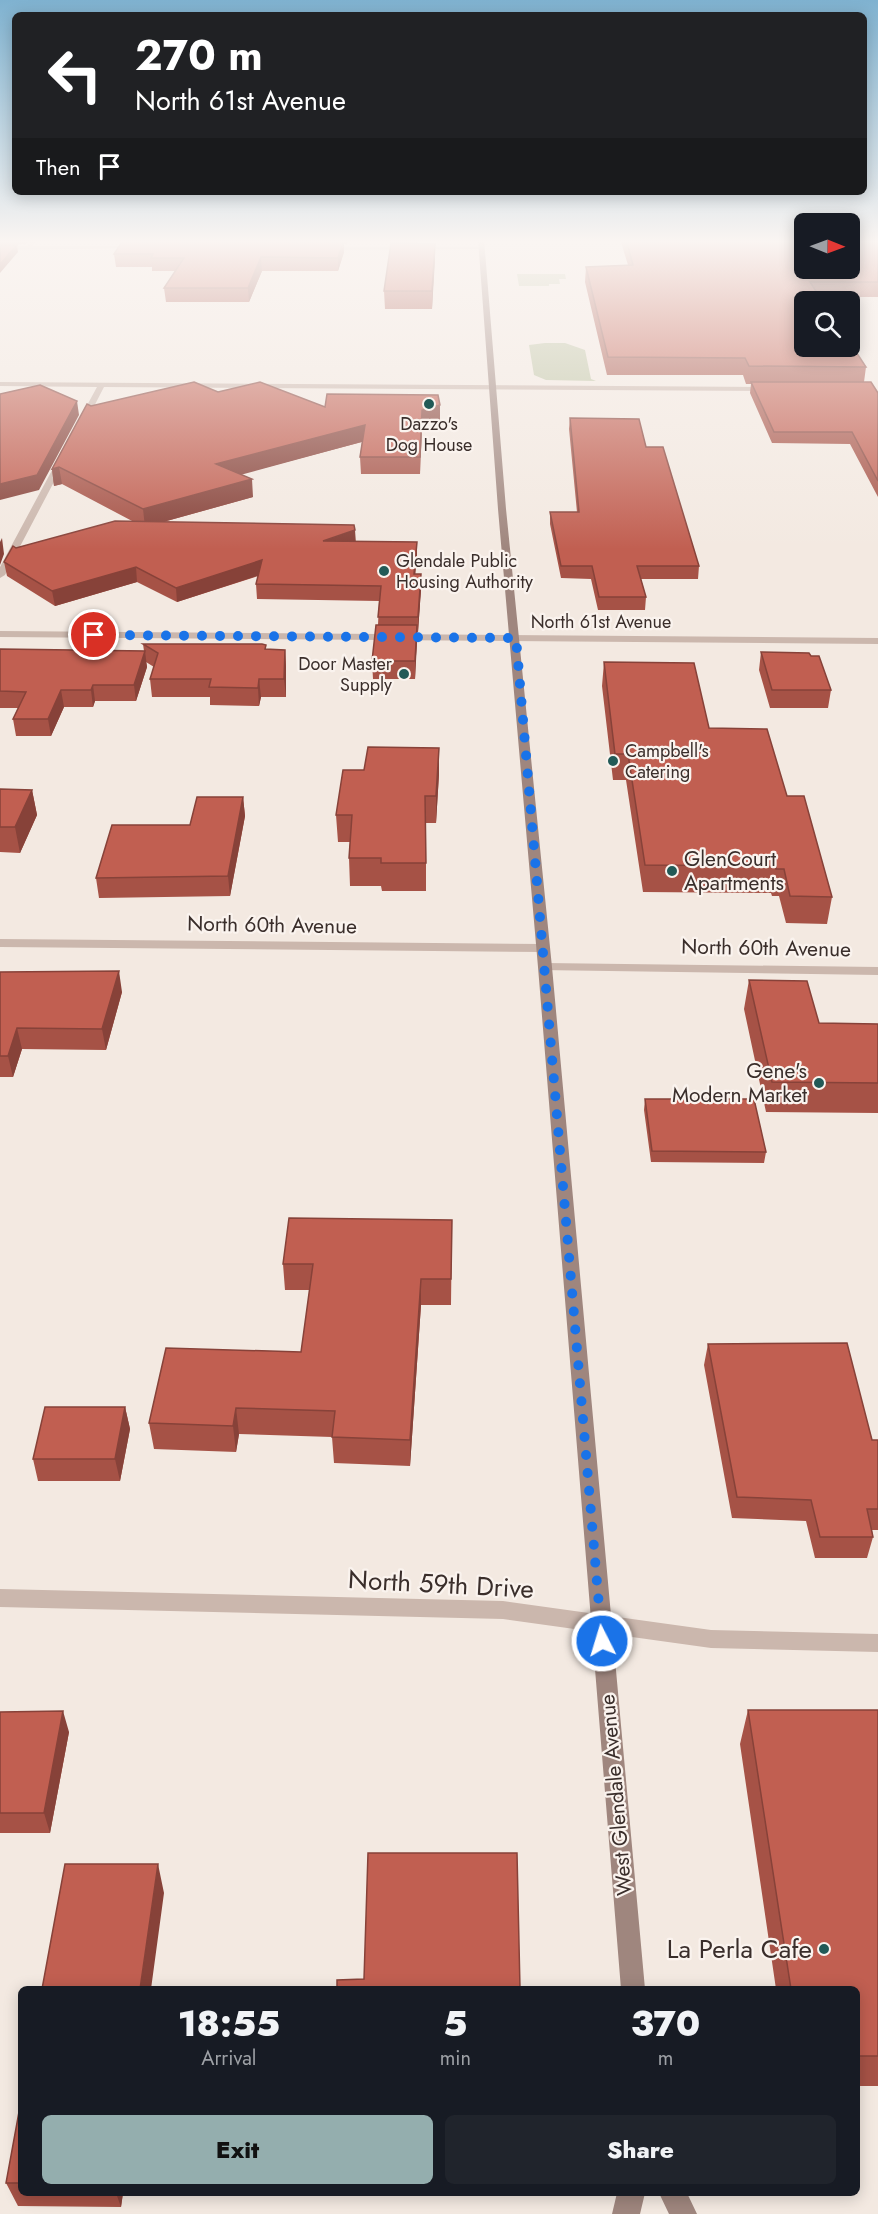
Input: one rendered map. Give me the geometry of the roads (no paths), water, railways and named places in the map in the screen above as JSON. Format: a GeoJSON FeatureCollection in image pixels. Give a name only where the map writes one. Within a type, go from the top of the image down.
{"type":"FeatureCollection","features":[{"type":"Feature","properties":{"kind":"main road","name":"West Glendale Avenue"},"geometry":{"type":"LineString","coordinates":[[489,342],[502,508],[516,638],[633,1986]]}},
{"type":"Feature","properties":{"kind":"main road"},"geometry":{"type":"LineString","coordinates":[[626,2214],[630,2196]]}},
{"type":"Feature","properties":{"kind":"main road"},"geometry":{"type":"LineString","coordinates":[[674,2196],[683,2214]]}},
{"type":"Feature","properties":{"kind":"street"},"geometry":{"type":"LineString","coordinates":[[0,384],[783,389]]}},
{"type":"Feature","properties":{"kind":"street"},"geometry":{"type":"LineString","coordinates":[[75,434],[101,385]]}},
{"type":"Feature","properties":{"kind":"street"},"geometry":{"type":"LineString","coordinates":[[0,575],[64,454]]}},
{"type":"Feature","properties":{"kind":"street","name":"North 61st Avenue"},"geometry":{"type":"LineString","coordinates":[[0,634],[878,641]]}},
{"type":"Feature","properties":{"kind":"street","name":"North 60th Avenue"},"geometry":{"type":"LineString","coordinates":[[0,943],[543,948]]}},
{"type":"Feature","properties":{"kind":"street","name":"North 60th Avenue"},"geometry":{"type":"LineString","coordinates":[[545,967],[878,971]]}},
{"type":"Feature","properties":{"kind":"street","name":"North 59th Drive"},"geometry":{"type":"LineString","coordinates":[[0,1598],[503,1610],[711,1639],[878,1643]]}},
{"type":"Feature","properties":{"kind":"place","name":"Dazzo's Dog House"},"geometry":{"type":"Point","coordinates":[429,404]}},
{"type":"Feature","properties":{"kind":"place","name":"Glendale Public Housing Authority"},"geometry":{"type":"Point","coordinates":[384,571]}},
{"type":"Feature","properties":{"kind":"place","name":"Door Master Supply"},"geometry":{"type":"Point","coordinates":[404,674]}},
{"type":"Feature","properties":{"kind":"place","name":"Campbell's Catering"},"geometry":{"type":"Point","coordinates":[613,761]}},
{"type":"Feature","properties":{"kind":"place","name":"GlenCourt Apartments"},"geometry":{"type":"Point","coordinates":[672,871]}},
{"type":"Feature","properties":{"kind":"place","name":"Gene's Modern Market"},"geometry":{"type":"Point","coordinates":[819,1083]}},
{"type":"Feature","properties":{"kind":"place","name":"La Perla Cafe"},"geometry":{"type":"Point","coordinates":[824,1949]}}]}
